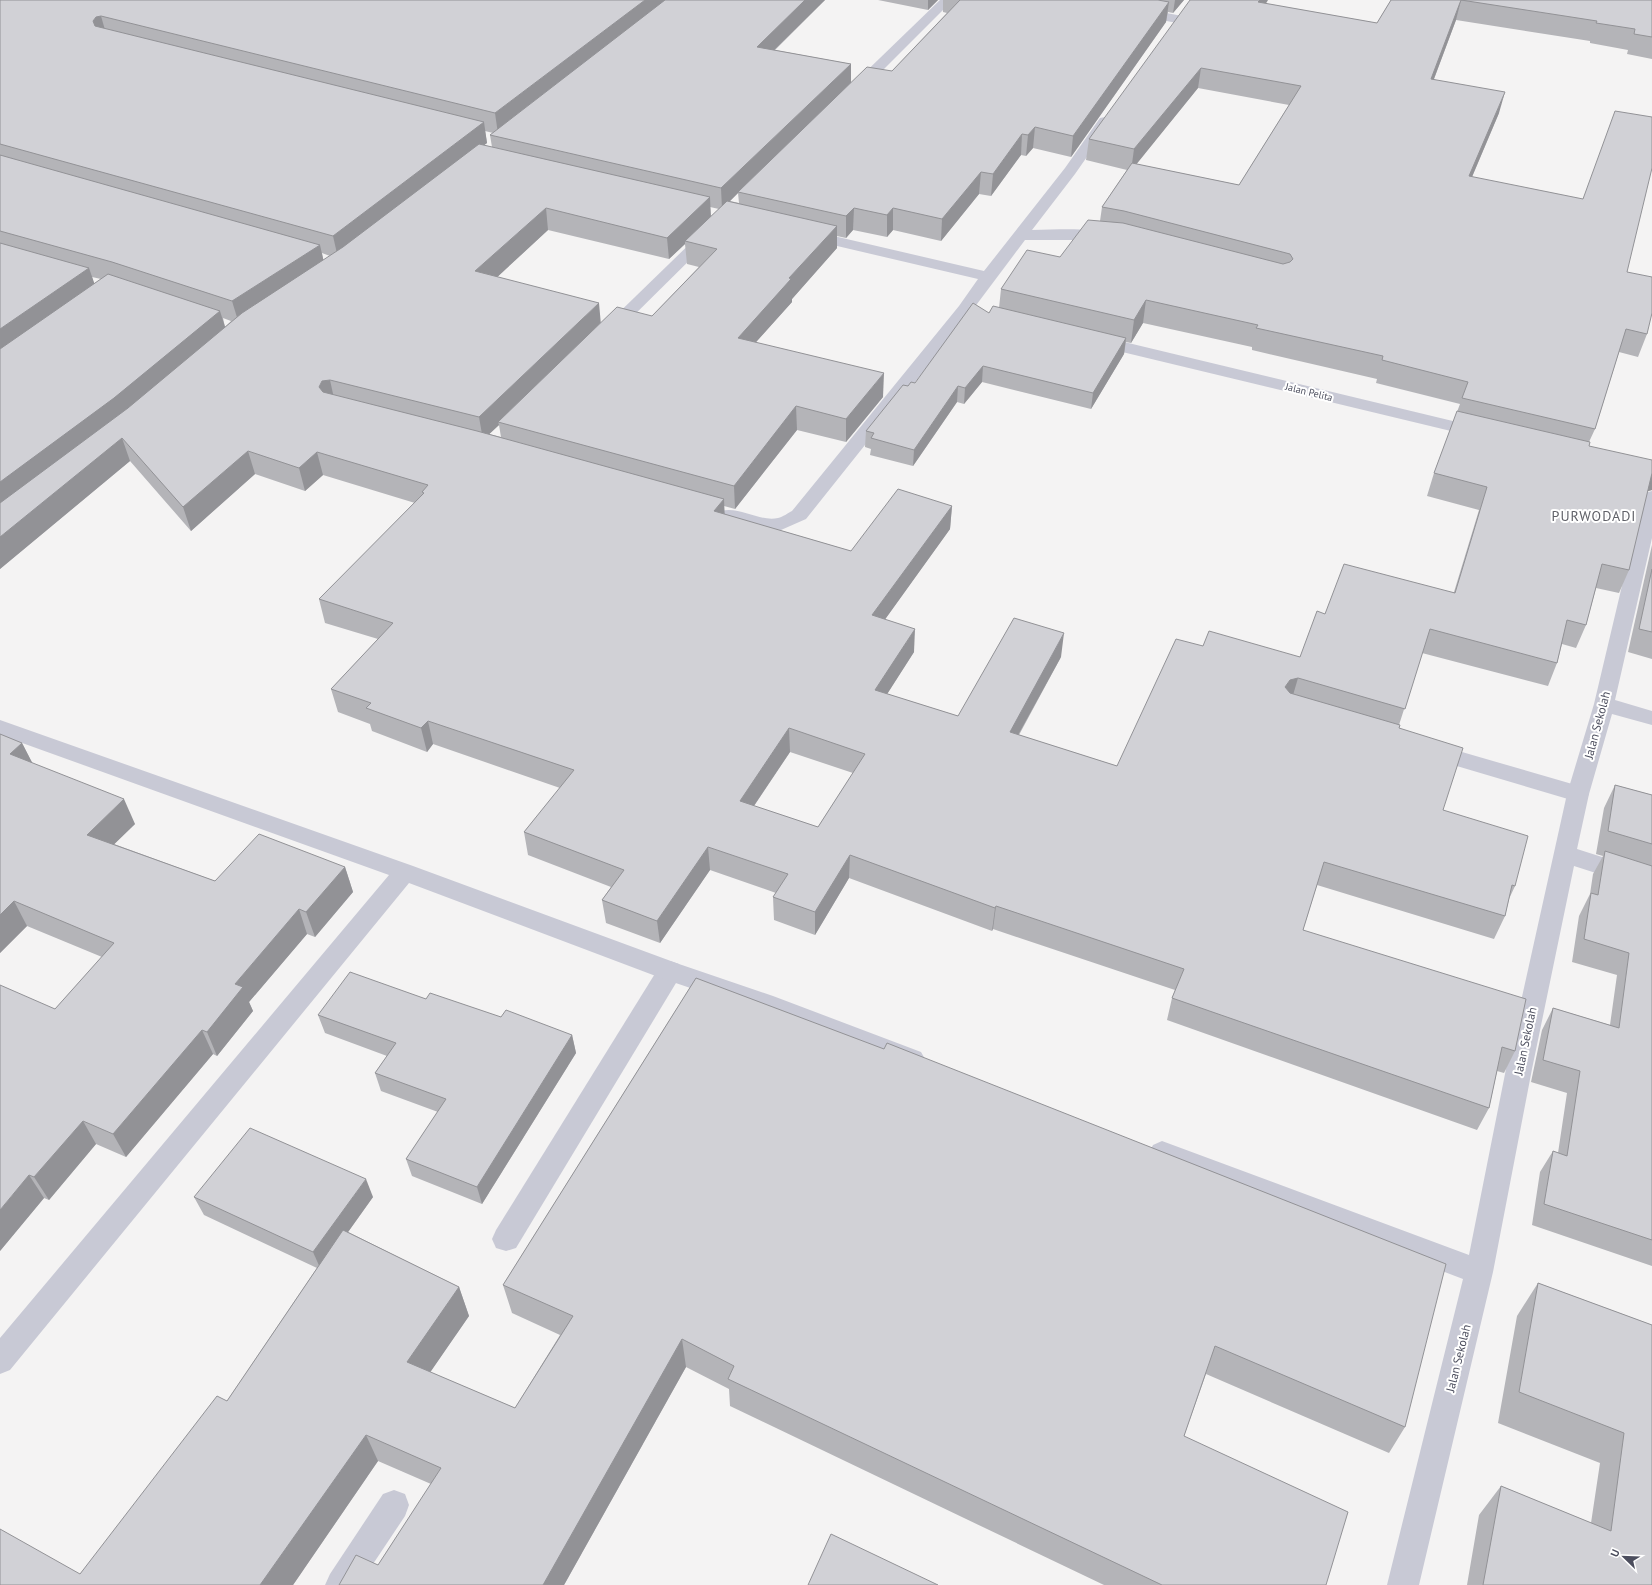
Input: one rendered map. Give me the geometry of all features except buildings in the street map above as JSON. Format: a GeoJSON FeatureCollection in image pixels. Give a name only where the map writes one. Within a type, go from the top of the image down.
{"type":"FeatureCollection","features":[{"type":"Feature","properties":{"kind":"street"},"geometry":{"type":"LineString","coordinates":[[846,100],[947,0]]}},
{"type":"Feature","properties":{"kind":"street"},"geometry":{"type":"LineString","coordinates":[[1079,0],[1177,20]]}},
{"type":"Feature","properties":{"kind":"street"},"geometry":{"type":"LineString","coordinates":[[710,510],[756,523],[781,524],[799,515],[972,310],[988,277],[1070,171],[1115,108]]}},
{"type":"Feature","properties":{"kind":"street"},"geometry":{"type":"LineString","coordinates":[[596,343],[716,227]]}},
{"type":"Feature","properties":{"kind":"street"},"geometry":{"type":"LineString","coordinates":[[796,232],[988,277]]}},
{"type":"Feature","properties":{"kind":"street"},"geometry":{"type":"LineString","coordinates":[[1020,235],[1099,235],[1121,239]]}},
{"type":"Feature","properties":{"kind":"street","name":"Jalan Pelita"},"geometry":{"type":"LineString","coordinates":[[1076,335],[1498,438]]}},
{"type":"Feature","properties":{"kind":"street","name":"Jalan Sekolah"},"geometry":{"type":"LineString","coordinates":[[1403,1585],[1479,1272],[1519,1069],[1578,794],[1604,704],[1652,498]]}},
{"type":"Feature","properties":{"kind":"street"},"geometry":{"type":"LineString","coordinates":[[1604,704],[1652,718]]}},
{"type":"Feature","properties":{"kind":"street"},"geometry":{"type":"LineString","coordinates":[[0,727],[405,872],[670,971],[764,1003],[935,1067]]}},
{"type":"Feature","properties":{"kind":"street"},"geometry":{"type":"LineString","coordinates":[[1412,746],[1578,794]]}},
{"type":"Feature","properties":{"kind":"street"},"geometry":{"type":"LineString","coordinates":[[1565,854],[1652,882]]}},
{"type":"Feature","properties":{"kind":"street"},"geometry":{"type":"LineString","coordinates":[[0,1360],[405,872]]}},
{"type":"Feature","properties":{"kind":"street"},"geometry":{"type":"LineString","coordinates":[[506,1239],[670,971]]}},
{"type":"Feature","properties":{"kind":"street"},"geometry":{"type":"LineString","coordinates":[[1144,1146],[1479,1272]]}},
{"type":"Feature","properties":{"kind":"street"},"geometry":{"type":"LineString","coordinates":[[341,1585],[394,1505]]}},
{"type":"Feature","properties":{"kind":"district","name":"PURWODADI"},"geometry":{"type":"Point","coordinates":[1594,516]}}]}
